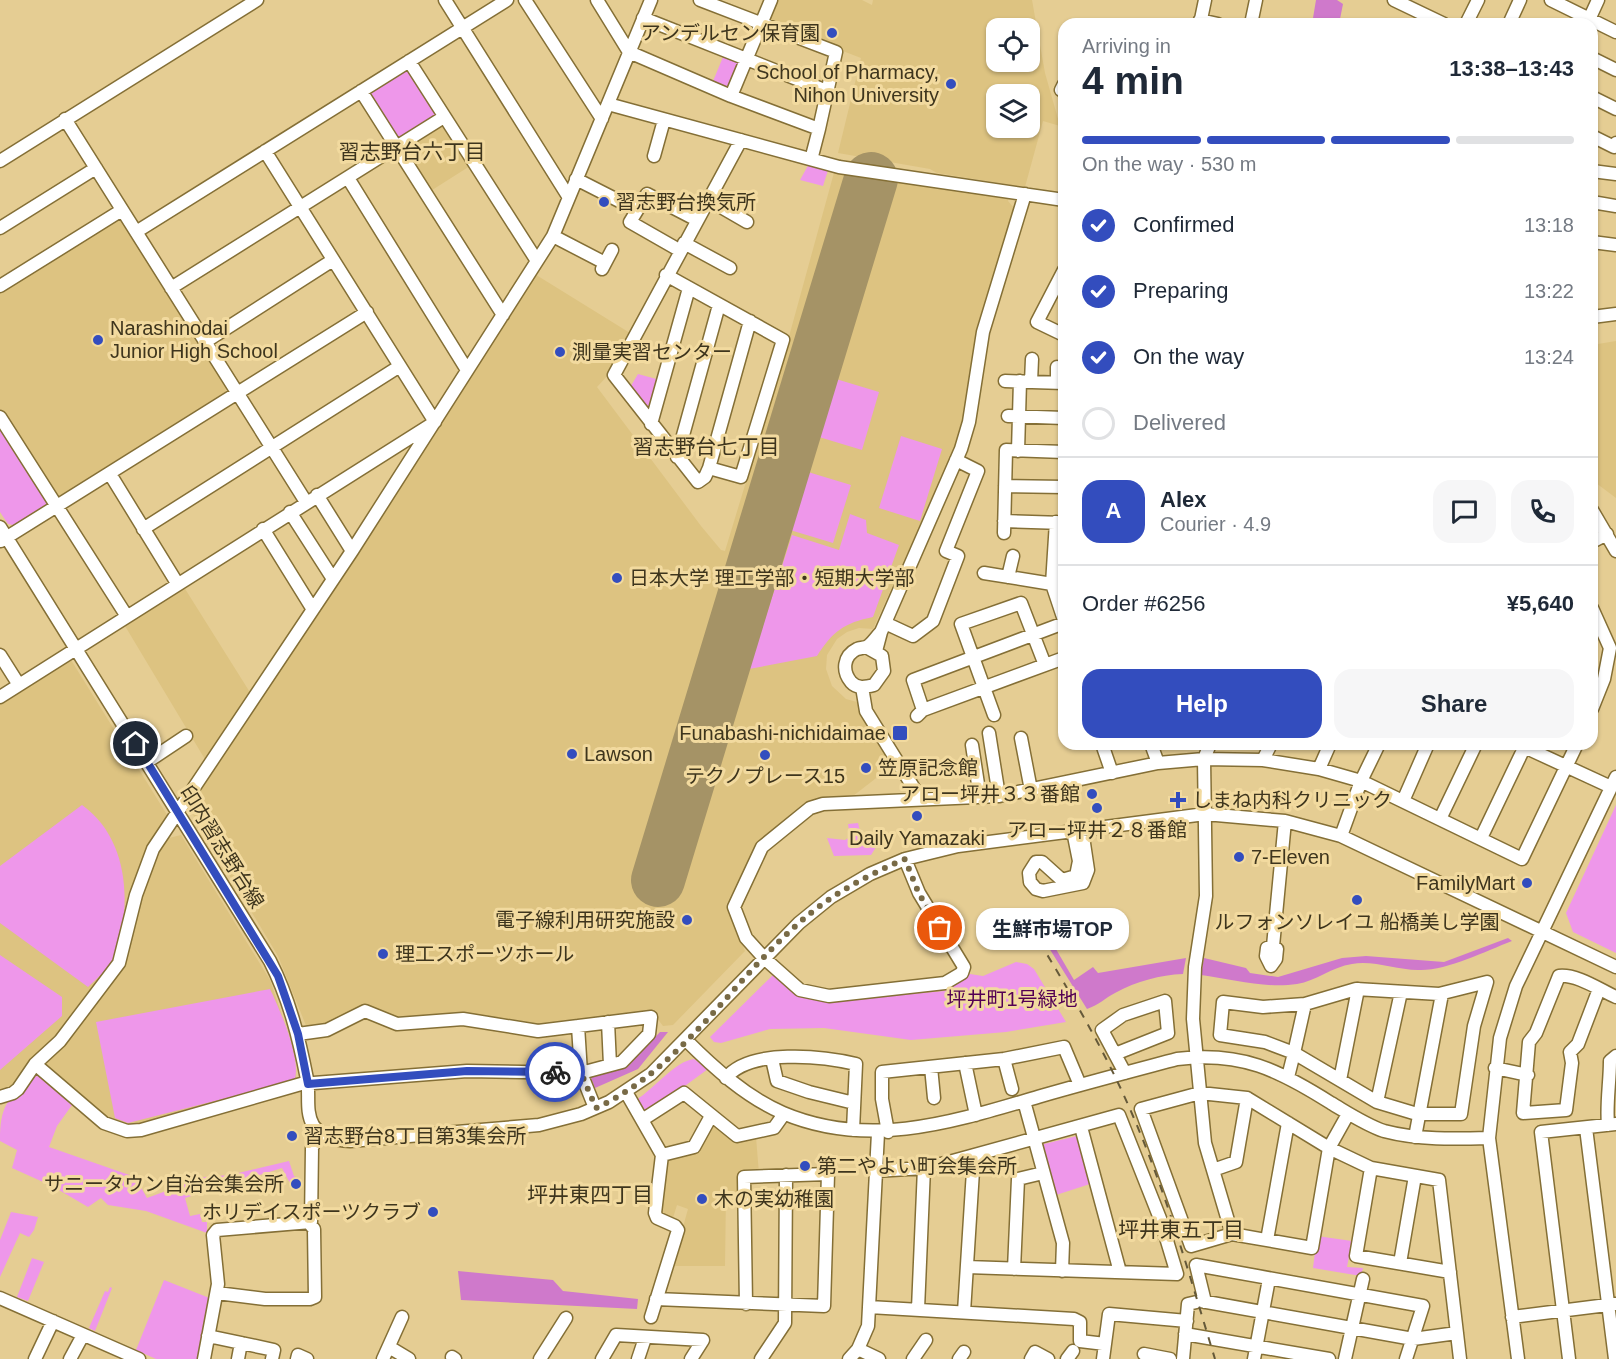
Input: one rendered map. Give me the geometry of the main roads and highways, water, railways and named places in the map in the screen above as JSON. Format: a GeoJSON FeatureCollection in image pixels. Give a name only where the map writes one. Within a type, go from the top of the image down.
{"type":"FeatureCollection","features":[{"type":"Feature","properties":{"kind":"railway"},"geometry":{"type":"LineString","coordinates":[[1031,928],[1098,1044],[1133,1116],[1167,1206],[1215,1359]]}},
{"type":"Feature","properties":{"kind":"place","name":"アンデルセン保育園"},"geometry":{"type":"Point","coordinates":[832,33]}},
{"type":"Feature","properties":{"kind":"place","name":"School of Pharmacy, Nihon University"},"geometry":{"type":"Point","coordinates":[951,84]}},
{"type":"Feature","properties":{"kind":"place","name":"習志野台換気所"},"geometry":{"type":"Point","coordinates":[604,202]}},
{"type":"Feature","properties":{"kind":"place","name":"Narashinodai Junior High School"},"geometry":{"type":"Point","coordinates":[98,340]}},
{"type":"Feature","properties":{"kind":"place","name":"測量実習センター"},"geometry":{"type":"Point","coordinates":[560,352]}},
{"type":"Feature","properties":{"kind":"place","name":"日本大学 理工学部・短期大学部"},"geometry":{"type":"Point","coordinates":[617,578]}},
{"type":"Feature","properties":{"kind":"place","name":"Funabashi-nichidaimae"},"geometry":{"type":"Point","coordinates":[900,733]}},
{"type":"Feature","properties":{"kind":"place","name":"Lawson"},"geometry":{"type":"Point","coordinates":[572,754]}},
{"type":"Feature","properties":{"kind":"place","name":"テクノプレース15"},"geometry":{"type":"Point","coordinates":[765,755]}},
{"type":"Feature","properties":{"kind":"place","name":"笠原記念館"},"geometry":{"type":"Point","coordinates":[866,768]}},
{"type":"Feature","properties":{"kind":"place","name":"アロー坪井３３番館"},"geometry":{"type":"Point","coordinates":[1092,794]}},
{"type":"Feature","properties":{"kind":"place","name":"しまね内科クリニック"},"geometry":{"type":"Point","coordinates":[1178,800]}},
{"type":"Feature","properties":{"kind":"place","name":"アロー坪井２８番館"},"geometry":{"type":"Point","coordinates":[1097,808]}},
{"type":"Feature","properties":{"kind":"place","name":"Daily Yamazaki"},"geometry":{"type":"Point","coordinates":[917,816]}},
{"type":"Feature","properties":{"kind":"place","name":"7-Eleven"},"geometry":{"type":"Point","coordinates":[1239,857]}},
{"type":"Feature","properties":{"kind":"place","name":"FamilyMart"},"geometry":{"type":"Point","coordinates":[1527,883]}},
{"type":"Feature","properties":{"kind":"place","name":"ルフォンソレイユ 船橋美し学園"},"geometry":{"type":"Point","coordinates":[1357,900]}},
{"type":"Feature","properties":{"kind":"place","name":"電子線利用研究施設"},"geometry":{"type":"Point","coordinates":[687,920]}},
{"type":"Feature","properties":{"kind":"place","name":"生鮮市場TOP"},"geometry":{"type":"Point","coordinates":[940,928]}},
{"type":"Feature","properties":{"kind":"place","name":"理工スポーツホール"},"geometry":{"type":"Point","coordinates":[383,954]}},
{"type":"Feature","properties":{"kind":"place","name":"習志野台8丁目第3集会所"},"geometry":{"type":"Point","coordinates":[292,1136]}},
{"type":"Feature","properties":{"kind":"place","name":"第二やよい町会集会所"},"geometry":{"type":"Point","coordinates":[805,1166]}},
{"type":"Feature","properties":{"kind":"place","name":"サニータウン自治会集会所"},"geometry":{"type":"Point","coordinates":[296,1184]}},
{"type":"Feature","properties":{"kind":"place","name":"木の実幼稚園"},"geometry":{"type":"Point","coordinates":[702,1199]}},
{"type":"Feature","properties":{"kind":"place","name":"ホリデイスポーツクラブ"},"geometry":{"type":"Point","coordinates":[433,1212]}},
{"type":"Feature","properties":{"kind":"district","name":"習志野台六丁目"},"geometry":{"type":"Point","coordinates":[412,152]}},
{"type":"Feature","properties":{"kind":"district","name":"習志野台七丁目"},"geometry":{"type":"Point","coordinates":[706,447]}},
{"type":"Feature","properties":{"kind":"district","name":"坪井東四丁目"},"geometry":{"type":"Point","coordinates":[590,1195]}},
{"type":"Feature","properties":{"kind":"district","name":"坪井東五丁目"},"geometry":{"type":"Point","coordinates":[1181,1230]}},
{"type":"Feature","properties":{"kind":"park label","name":"坪井町1号緑地"},"geometry":{"type":"Point","coordinates":[1012,999]}}]}
